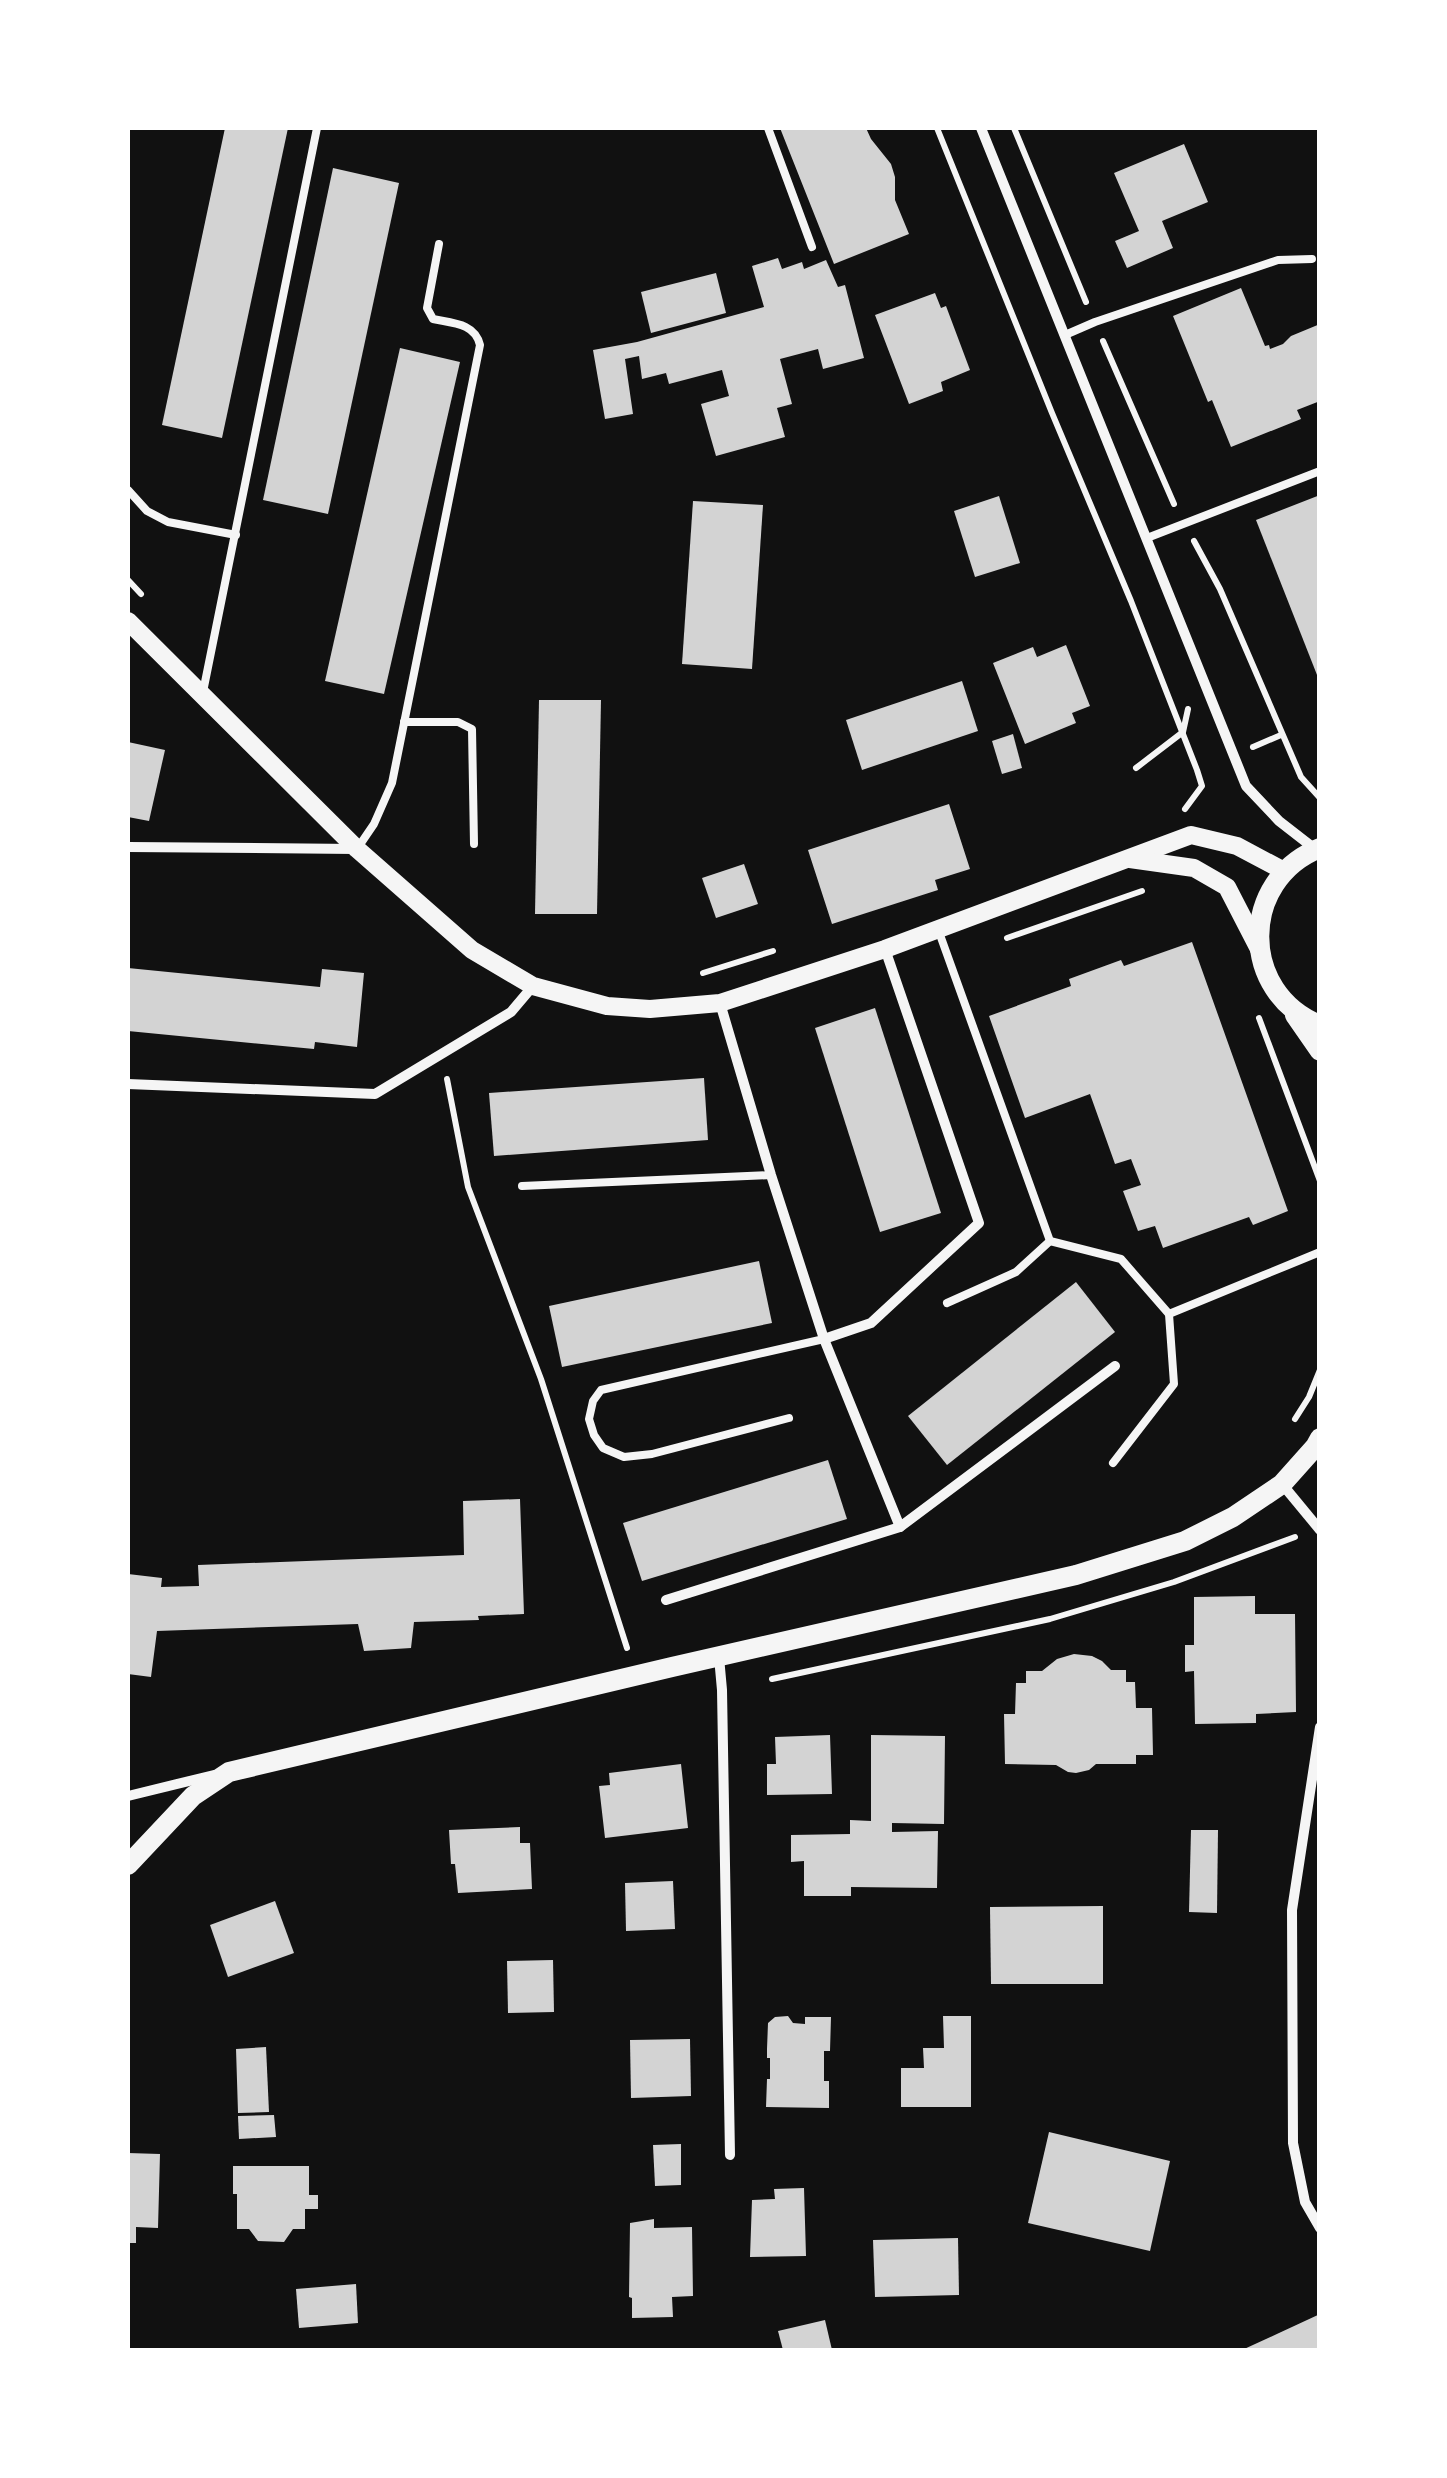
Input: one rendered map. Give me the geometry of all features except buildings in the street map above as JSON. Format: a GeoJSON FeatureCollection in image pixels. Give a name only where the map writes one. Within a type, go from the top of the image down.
{"type":"FeatureCollection","features":[{"type":"Feature","properties":{"kind":"main road"},"geometry":{"type":"LineString","coordinates":[[1317,849],[1284,870],[1268,894],[1260,920],[1259,949],[1270,982],[1320,1051]]}},
{"type":"Feature","properties":{"kind":"main road"},"geometry":{"type":"LineString","coordinates":[[1291,1009],[1320,1025]]}},
{"type":"Feature","properties":{"kind":"main road"},"geometry":{"type":"LineString","coordinates":[[128,1865],[193,1796],[229,1772],[1094,1570],[1185,1541],[1233,1517],[1282,1484],[1320,1438]]}},
{"type":"Feature","properties":{"kind":"street"},"geometry":{"type":"LineString","coordinates":[[981,128],[1246,786],[1279,821],[1317,849]]}},
{"type":"Feature","properties":{"kind":"street"},"geometry":{"type":"LineString","coordinates":[[128,621],[357,849],[472,950],[533,986],[606,1006],[650,1009],[720,1003],[885,949],[1191,835],[1237,846],[1284,870]]}},
{"type":"Feature","properties":{"kind":"street"},"geometry":{"type":"LineString","coordinates":[[128,847],[357,849]]}},
{"type":"Feature","properties":{"kind":"street"},"geometry":{"type":"LineString","coordinates":[[1130,859],[1194,868],[1227,888],[1259,949]]}},
{"type":"Feature","properties":{"kind":"street"},"geometry":{"type":"LineString","coordinates":[[824,1339],[871,1323],[979,1224],[885,949]]}},
{"type":"Feature","properties":{"kind":"street"},"geometry":{"type":"LineString","coordinates":[[128,1084],[376,1094],[511,1012],[533,986]]}},
{"type":"Feature","properties":{"kind":"street"},"geometry":{"type":"LineString","coordinates":[[720,1003],[824,1339],[900,1527]]}},
{"type":"Feature","properties":{"kind":"street"},"geometry":{"type":"LineString","coordinates":[[666,1600],[900,1527],[1116,1366]]}},
{"type":"Feature","properties":{"kind":"street"},"geometry":{"type":"LineString","coordinates":[[1282,1484],[1320,1530]]}},
{"type":"Feature","properties":{"kind":"street"},"geometry":{"type":"LineString","coordinates":[[719,1657],[730,2154]]}},
{"type":"Feature","properties":{"kind":"street"},"geometry":{"type":"LineString","coordinates":[[1320,1727],[1292,1910],[1292,2143],[1305,2202],[1320,2228]]}},
{"type":"Feature","properties":{"kind":"street"},"geometry":{"type":"LineString","coordinates":[[128,1796],[229,1772]]}},
{"type":"Feature","properties":{"kind":"lane"},"geometry":{"type":"LineString","coordinates":[[202,694],[317,128]]}},
{"type":"Feature","properties":{"kind":"lane"},"geometry":{"type":"LineString","coordinates":[[768,128],[812,246]]}},
{"type":"Feature","properties":{"kind":"lane"},"geometry":{"type":"LineString","coordinates":[[357,849],[374,824],[392,784],[480,345],[472,329],[432,319],[427,308],[439,244]]}},
{"type":"Feature","properties":{"kind":"lane"},"geometry":{"type":"LineString","coordinates":[[1064,335],[1278,260],[1312,260]]}},
{"type":"Feature","properties":{"kind":"lane"},"geometry":{"type":"LineString","coordinates":[[1147,538],[1320,471]]}},
{"type":"Feature","properties":{"kind":"lane"},"geometry":{"type":"LineString","coordinates":[[128,490],[147,512],[168,522],[236,535]]}},
{"type":"Feature","properties":{"kind":"lane"},"geometry":{"type":"LineString","coordinates":[[404,722],[458,722],[472,729],[474,844]]}},
{"type":"Feature","properties":{"kind":"lane"},"geometry":{"type":"LineString","coordinates":[[937,928],[1050,1241]]}},
{"type":"Feature","properties":{"kind":"lane"},"geometry":{"type":"LineString","coordinates":[[522,1186],[771,1175]]}},
{"type":"Feature","properties":{"kind":"lane"},"geometry":{"type":"LineString","coordinates":[[947,1303],[1016,1272],[1050,1241]]}},
{"type":"Feature","properties":{"kind":"lane"},"geometry":{"type":"LineString","coordinates":[[1050,1241],[1122,1259],[1169,1314],[1174,1384],[1113,1463]]}},
{"type":"Feature","properties":{"kind":"lane"},"geometry":{"type":"LineString","coordinates":[[1169,1314],[1320,1252]]}},
{"type":"Feature","properties":{"kind":"lane"},"geometry":{"type":"LineString","coordinates":[[789,1418],[652,1454],[624,1457],[603,1448],[589,1419],[592,1402],[601,1390],[824,1339]]}},
{"type":"Feature","properties":{"kind":"path"},"geometry":{"type":"LineString","coordinates":[[937,128],[1202,786],[1187,808],[1173,812]]}},
{"type":"Feature","properties":{"kind":"path"},"geometry":{"type":"LineString","coordinates":[[1014,128],[1170,498],[1220,589],[1301,777],[1320,798]]}},
{"type":"Feature","properties":{"kind":"path"},"geometry":{"type":"LineString","coordinates":[[128,580],[154,606]]}},
{"type":"Feature","properties":{"kind":"path"},"geometry":{"type":"LineString","coordinates":[[1136,768],[1183,732],[1198,664]]}},
{"type":"Feature","properties":{"kind":"path"},"geometry":{"type":"LineString","coordinates":[[696,974],[773,952]]}},
{"type":"Feature","properties":{"kind":"path"},"geometry":{"type":"LineString","coordinates":[[1257,1013],[1320,1181]]}},
{"type":"Feature","properties":{"kind":"path"},"geometry":{"type":"LineString","coordinates":[[446,1076],[468,1187],[541,1379],[625,1641]]}},
{"type":"Feature","properties":{"kind":"path"},"geometry":{"type":"LineString","coordinates":[[1293,1422],[1320,1370]]}}]}
